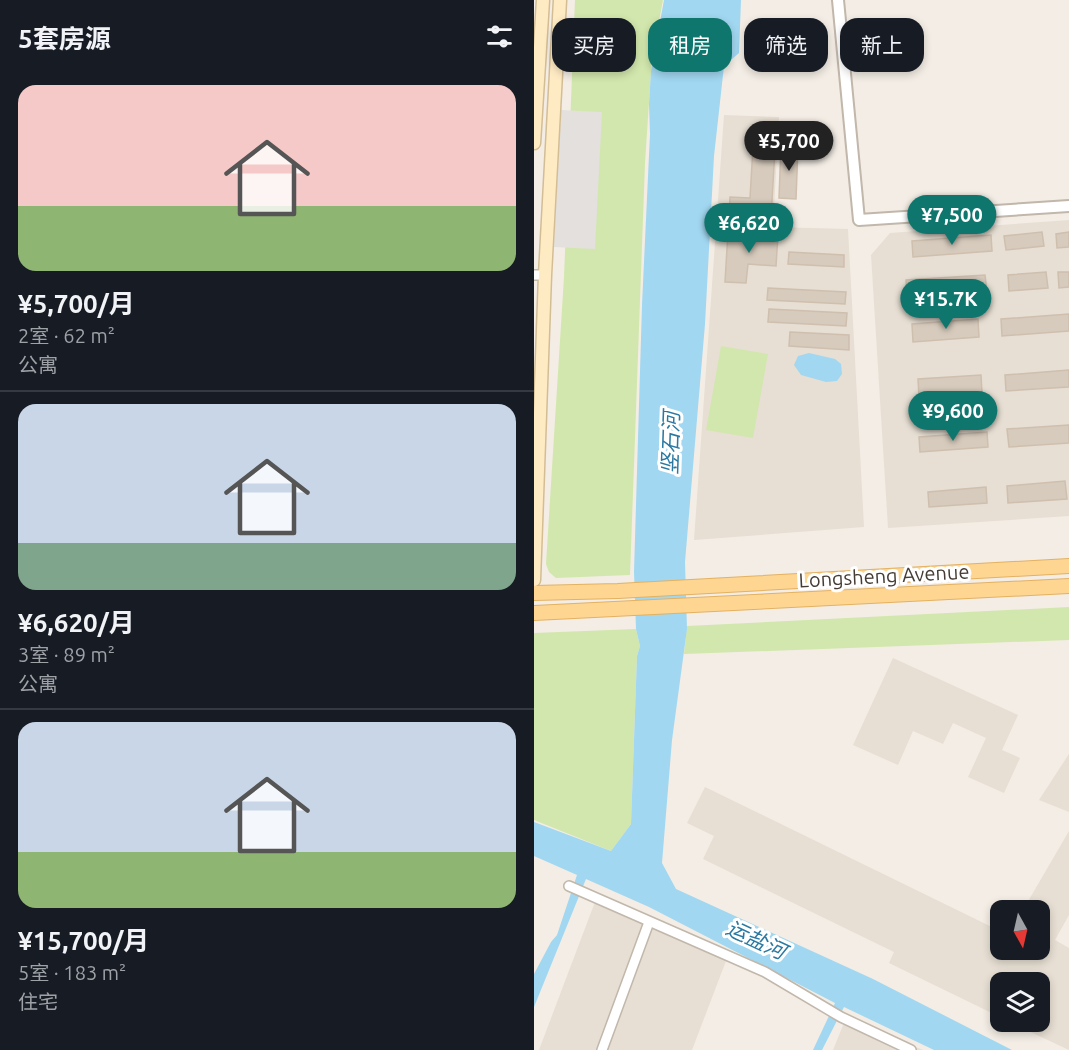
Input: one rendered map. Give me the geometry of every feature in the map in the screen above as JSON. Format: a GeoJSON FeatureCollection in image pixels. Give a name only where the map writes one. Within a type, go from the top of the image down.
{"type":"FeatureCollection","features":[{"type":"Feature","properties":{"kind":"main road"},"geometry":{"type":"LineString","coordinates":[[534,143],[543,0]]}},
{"type":"Feature","properties":{"kind":"main road"},"geometry":{"type":"LineString","coordinates":[[534,580],[539,275],[560,0]]}},
{"type":"Feature","properties":{"kind":"main road","name":"Longsheng Avenue"},"geometry":{"type":"LineString","coordinates":[[534,593],[618,591],[1069,566]]}},
{"type":"Feature","properties":{"kind":"main road","name":"Longsheng Avenue"},"geometry":{"type":"LineString","coordinates":[[534,613],[1069,586]]}},
{"type":"Feature","properties":{"kind":"street"},"geometry":{"type":"LineString","coordinates":[[838,0],[859,220],[1069,206]]}},
{"type":"Feature","properties":{"kind":"street"},"geometry":{"type":"LineString","coordinates":[[569,886],[765,972],[841,1017],[911,1050]]}},
{"type":"Feature","properties":{"kind":"street"},"geometry":{"type":"LineString","coordinates":[[602,1050],[649,922]]}},
{"type":"Feature","properties":{"kind":"shaded area"},"geometry":{"type":"Polygon","coordinates":[[[561,110],[602,112],[595,249],[554,247],[561,110]]]}},
{"type":"Feature","properties":{"kind":"shaded area"},"geometry":{"type":"Polygon","coordinates":[[[724,115],[779,117],[773,227],[848,229],[864,527],[694,540],[724,115]]]}},
{"type":"Feature","properties":{"kind":"shaded area"},"geometry":{"type":"Polygon","coordinates":[[[1069,220],[1069,516],[888,528],[871,255],[890,233],[1069,220]]]}},
{"type":"Feature","properties":{"kind":"shaded area"},"geometry":{"type":"Polygon","coordinates":[[[893,658],[1018,715],[1002,750],[1020,758],[1004,793],[968,777],[986,738],[953,723],[943,744],[913,731],[898,765],[853,745],[893,658]]]}},
{"type":"Feature","properties":{"kind":"shaded area"},"geometry":{"type":"Polygon","coordinates":[[[1069,754],[1069,812],[1039,800],[1069,754]]]}},
{"type":"Feature","properties":{"kind":"shaded area"},"geometry":{"type":"Polygon","coordinates":[[[705,787],[990,926],[990,960],[1050,960],[1050,900],[1029,900],[1069,831],[1069,915],[1055,940],[1069,948],[1069,1050],[1030,1032],[1050,1032],[1050,972],[990,972],[990,1012],[889,963],[894,952],[703,859],[714,836],[687,823],[705,787]]]}},
{"type":"Feature","properties":{"kind":"shaded area"},"geometry":{"type":"Polygon","coordinates":[[[595,902],[729,953],[692,1050],[539,1050],[595,902]]]}},
{"type":"Feature","properties":{"kind":"shaded area"},"geometry":{"type":"Polygon","coordinates":[[[846,1018],[923,1050],[833,1050],[846,1018]]]}},
{"type":"Feature","properties":{"kind":"green space"},"geometry":{"type":"Polygon","coordinates":[[[575,0],[663,0],[660,18],[648,18],[648,72],[651,72],[645,163],[630,575],[556,578],[549,572],[546,564],[564,277],[572,72],[636,72],[636,18],[574,18],[575,0]]]}},
{"type":"Feature","properties":{"kind":"green space"},"geometry":{"type":"Polygon","coordinates":[[[721,346],[768,354],[753,438],[706,430],[721,346]]]}},
{"type":"Feature","properties":{"kind":"green space"},"geometry":{"type":"Polygon","coordinates":[[[1069,607],[1069,640],[684,654],[687,626],[1069,607]]]}},
{"type":"Feature","properties":{"kind":"green space"},"geometry":{"type":"Polygon","coordinates":[[[636,629],[640,646],[637,656],[631,824],[611,851],[534,820],[534,633],[636,629]]]}},
{"type":"Feature","properties":{"kind":"water"},"geometry":{"type":"Polygon","coordinates":[[[664,0],[741,0],[739,53],[732,59],[732,18],[661,18],[664,0]]]}},
{"type":"Feature","properties":{"kind":"water"},"geometry":{"type":"Polygon","coordinates":[[[651,72],[723,72],[714,156],[705,324],[685,562],[687,629],[672,740],[662,863],[676,889],[873,979],[1012,1050],[934,1050],[844,1007],[822,1050],[813,1050],[835,1003],[649,907],[586,879],[534,1007],[534,974],[557,935],[577,875],[534,856],[534,822],[611,851],[631,824],[637,656],[640,646],[636,629],[634,572],[650,134],[651,72]]]}},
{"type":"Feature","properties":{"kind":"water"},"geometry":{"type":"Polygon","coordinates":[[[809,353],[835,359],[841,364],[842,374],[837,381],[826,382],[801,375],[794,365],[798,356],[809,353]]]}},
{"type":"Feature","properties":{"kind":"building"},"geometry":{"type":"Polygon","coordinates":[[[781,146],[798,146],[796,199],[779,198],[781,146]]]}},
{"type":"Feature","properties":{"kind":"building"},"geometry":{"type":"Polygon","coordinates":[[[753,147],[775,148],[771,218],[729,216],[730,197],[750,198],[753,147]]]}},
{"type":"Feature","properties":{"kind":"building"},"geometry":{"type":"Polygon","coordinates":[[[728,232],[778,235],[776,266],[748,264],[746,283],[725,282],[728,232]]]}},
{"type":"Feature","properties":{"kind":"building"},"geometry":{"type":"Polygon","coordinates":[[[1042,232],[1044,246],[1006,250],[1004,236],[1042,232]]]}},
{"type":"Feature","properties":{"kind":"building"},"geometry":{"type":"Polygon","coordinates":[[[1069,232],[1069,247],[1057,248],[1056,234],[1069,232]]]}},
{"type":"Feature","properties":{"kind":"building"},"geometry":{"type":"Polygon","coordinates":[[[991,235],[992,251],[913,257],[912,241],[991,235]]]}},
{"type":"Feature","properties":{"kind":"building"},"geometry":{"type":"Polygon","coordinates":[[[789,252],[844,255],[844,267],[788,264],[789,252]]]}},
{"type":"Feature","properties":{"kind":"building"},"geometry":{"type":"Polygon","coordinates":[[[1046,272],[1048,288],[1009,291],[1008,275],[1046,272]]]}},
{"type":"Feature","properties":{"kind":"building"},"geometry":{"type":"Polygon","coordinates":[[[1058,272],[1069,272],[1069,287],[1059,288],[1058,272]]]}},
{"type":"Feature","properties":{"kind":"building"},"geometry":{"type":"Polygon","coordinates":[[[985,275],[987,292],[907,298],[906,280],[985,275]]]}},
{"type":"Feature","properties":{"kind":"building"},"geometry":{"type":"Polygon","coordinates":[[[768,288],[846,292],[845,304],[767,300],[768,288]]]}},
{"type":"Feature","properties":{"kind":"building"},"geometry":{"type":"Polygon","coordinates":[[[769,309],[847,313],[846,326],[768,322],[769,309]]]}},
{"type":"Feature","properties":{"kind":"building"},"geometry":{"type":"Polygon","coordinates":[[[1069,314],[1069,331],[1002,336],[1001,319],[1069,314]]]}},
{"type":"Feature","properties":{"kind":"building"},"geometry":{"type":"Polygon","coordinates":[[[978,319],[979,337],[913,342],[912,324],[978,319]]]}},
{"type":"Feature","properties":{"kind":"building"},"geometry":{"type":"Polygon","coordinates":[[[790,332],[849,335],[849,350],[789,346],[790,332]]]}},
{"type":"Feature","properties":{"kind":"building"},"geometry":{"type":"Polygon","coordinates":[[[1069,370],[1069,387],[1006,391],[1005,375],[1069,370]]]}},
{"type":"Feature","properties":{"kind":"building"},"geometry":{"type":"Polygon","coordinates":[[[981,375],[982,393],[919,397],[918,379],[981,375]]]}},
{"type":"Feature","properties":{"kind":"building"},"geometry":{"type":"Polygon","coordinates":[[[1069,425],[1069,443],[1009,447],[1007,429],[1069,425]]]}},
{"type":"Feature","properties":{"kind":"building"},"geometry":{"type":"Polygon","coordinates":[[[987,432],[988,447],[920,452],[919,437],[987,432]]]}},
{"type":"Feature","properties":{"kind":"building"},"geometry":{"type":"Polygon","coordinates":[[[1065,481],[1067,499],[1008,503],[1007,486],[1065,481]]]}},
{"type":"Feature","properties":{"kind":"building"},"geometry":{"type":"Polygon","coordinates":[[[986,487],[987,503],[929,507],[928,492],[986,487]]]}},
{"type":"Feature","properties":{"kind":"water label","name":"竖石河"},"geometry":{"type":"Point","coordinates":[671,443]}},
{"type":"Feature","properties":{"kind":"water label","name":"运盐河"},"geometry":{"type":"Point","coordinates":[756,940]}}]}
